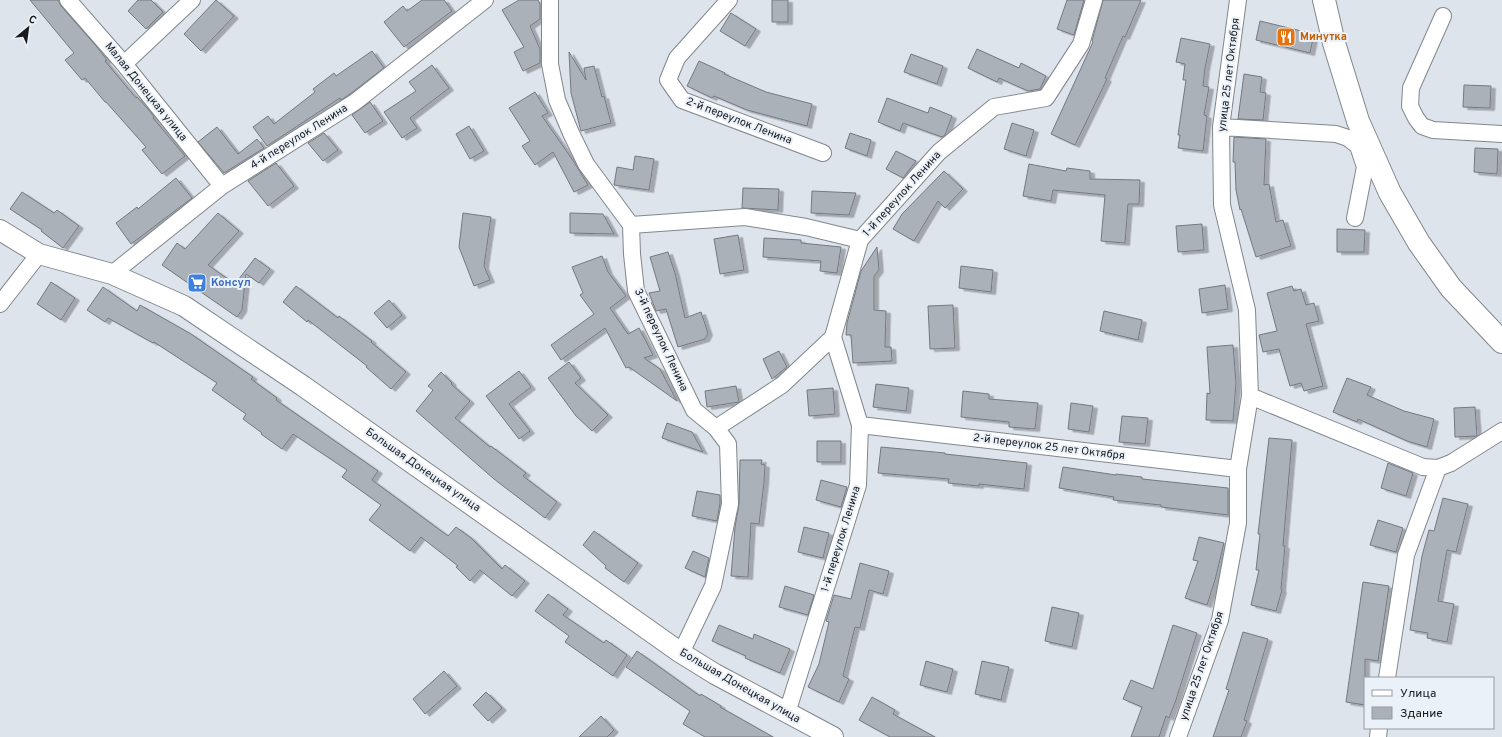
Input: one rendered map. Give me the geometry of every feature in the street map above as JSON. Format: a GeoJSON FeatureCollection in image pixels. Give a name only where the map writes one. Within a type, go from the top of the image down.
{"type":"FeatureCollection","features":[{"type":"Feature","properties":{"kind":"main road"},"geometry":{"type":"LineString","coordinates":[[1324,0],[1334,43],[1358,121],[1390,193],[1419,243],[1451,288],[1502,342]]}},
{"type":"Feature","properties":{"kind":"street","name":"Малая Донецкая улица"},"geometry":{"type":"LineString","coordinates":[[68,0],[124,64],[222,186]]}},
{"type":"Feature","properties":{"kind":"street"},"geometry":{"type":"LineString","coordinates":[[124,64],[192,0]]}},
{"type":"Feature","properties":{"kind":"street","name":"4-й переулок Ленина"},"geometry":{"type":"LineString","coordinates":[[112,274],[222,186],[356,102],[484,0]]}},
{"type":"Feature","properties":{"kind":"street"},"geometry":{"type":"LineString","coordinates":[[550,0],[550,64],[557,100],[586,164],[631,225],[744,217],[806,227],[860,240]]}},
{"type":"Feature","properties":{"kind":"street","name":"2-й переулок Ленина"},"geometry":{"type":"LineString","coordinates":[[729,0],[677,58],[668,80],[682,100],[823,153]]}},
{"type":"Feature","properties":{"kind":"street","name":"1-й переулок Ленина"},"geometry":{"type":"LineString","coordinates":[[787,714],[858,485],[860,425],[833,337],[860,240],[939,152],[994,107],[1046,98],[1081,44],[1094,0]]}},
{"type":"Feature","properties":{"kind":"street","name":"улица 25 лет Октября"},"geometry":{"type":"LineString","coordinates":[[1178,737],[1220,620],[1238,523],[1238,469],[1250,396],[1247,310],[1222,205],[1221,127],[1238,0]]}},
{"type":"Feature","properties":{"kind":"street"},"geometry":{"type":"LineString","coordinates":[[1443,16],[1411,88],[1410,106],[1422,126],[1433,130],[1502,134]]}},
{"type":"Feature","properties":{"kind":"street"},"geometry":{"type":"LineString","coordinates":[[1221,127],[1336,134],[1348,138],[1358,146],[1365,167],[1355,218]]}},
{"type":"Feature","properties":{"kind":"street","name":"3-й переулок Ленина"},"geometry":{"type":"LineString","coordinates":[[631,225],[636,292],[694,410],[716,428],[728,444],[730,504],[713,586],[681,653]]}},
{"type":"Feature","properties":{"kind":"street","name":"Большая Донецкая улица"},"geometry":{"type":"LineString","coordinates":[[0,230],[39,254],[112,274],[184,306],[303,386],[681,653],[715,674],[787,714],[833,737]]}},
{"type":"Feature","properties":{"kind":"street"},"geometry":{"type":"LineString","coordinates":[[0,304],[39,254]]}},
{"type":"Feature","properties":{"kind":"street"},"geometry":{"type":"LineString","coordinates":[[716,428],[782,385],[833,337]]}},
{"type":"Feature","properties":{"kind":"street"},"geometry":{"type":"LineString","coordinates":[[1250,396],[1423,467],[1438,468],[1451,463],[1502,431]]}},
{"type":"Feature","properties":{"kind":"street","name":"2-й переулок 25 лет Октября"},"geometry":{"type":"LineString","coordinates":[[860,425],[1238,469]]}},
{"type":"Feature","properties":{"kind":"street"},"geometry":{"type":"LineString","coordinates":[[1387,677],[1406,556],[1438,468]]}},
{"type":"Feature","properties":{"kind":"building"},"geometry":{"type":"Polygon","coordinates":[[[30,0],[58,0],[61,6],[107,60],[105,61],[136,98],[137,97],[148,109],[154,117],[153,118],[185,156],[162,174],[142,150],[146,147],[85,78],[82,80],[65,60],[74,53],[30,0]]]}},
{"type":"Feature","properties":{"kind":"building"},"geometry":{"type":"Polygon","coordinates":[[[138,0],[151,0],[163,12],[146,29],[128,11],[138,0]]]}},
{"type":"Feature","properties":{"kind":"building"},"geometry":{"type":"Polygon","coordinates":[[[216,0],[234,16],[201,51],[184,34],[216,0]]]}},
{"type":"Feature","properties":{"kind":"building"},"geometry":{"type":"Polygon","coordinates":[[[422,0],[444,0],[452,11],[404,47],[384,22],[403,6],[407,11],[422,0]]]}},
{"type":"Feature","properties":{"kind":"building"},"geometry":{"type":"Polygon","coordinates":[[[519,0],[538,0],[540,4],[540,19],[530,26],[540,49],[540,63],[523,71],[514,52],[524,47],[502,10],[519,0]]]}},
{"type":"Feature","properties":{"kind":"building"},"geometry":{"type":"Polygon","coordinates":[[[772,0],[788,0],[788,22],[772,22],[772,0]]]}},
{"type":"Feature","properties":{"kind":"building"},"geometry":{"type":"Polygon","coordinates":[[[1067,0],[1084,0],[1074,35],[1057,29],[1067,0]]]}},
{"type":"Feature","properties":{"kind":"building"},"geometry":{"type":"Polygon","coordinates":[[[1103,0],[1141,0],[1125,37],[1123,36],[1105,78],[1107,79],[1075,145],[1051,134],[1093,42],[1092,41],[1103,0]]]}},
{"type":"Feature","properties":{"kind":"building"},"geometry":{"type":"Polygon","coordinates":[[[731,13],[756,29],[745,46],[720,31],[731,13]]]}},
{"type":"Feature","properties":{"kind":"building"},"geometry":{"type":"Polygon","coordinates":[[[1260,21],[1314,34],[1310,53],[1256,40],[1260,21]]]}},
{"type":"Feature","properties":{"kind":"building"},"geometry":{"type":"Polygon","coordinates":[[[1181,38],[1210,44],[1203,86],[1209,87],[1204,115],[1207,116],[1203,151],[1178,148],[1180,135],[1178,135],[1186,80],[1183,80],[1185,64],[1176,62],[1181,38]]]}},
{"type":"Feature","properties":{"kind":"building"},"geometry":{"type":"Polygon","coordinates":[[[977,49],[1019,68],[1021,63],[1046,76],[1040,89],[1028,91],[999,78],[997,82],[968,68],[977,49]]]}},
{"type":"Feature","properties":{"kind":"building"},"geometry":{"type":"Polygon","coordinates":[[[372,51],[384,68],[341,100],[340,98],[267,146],[253,127],[268,116],[274,124],[315,92],[313,89],[334,73],[336,76],[372,51]]]}},
{"type":"Feature","properties":{"kind":"building"},"geometry":{"type":"Polygon","coordinates":[[[569,52],[586,80],[584,68],[594,66],[611,123],[581,131],[571,93],[569,52]]]}},
{"type":"Feature","properties":{"kind":"building"},"geometry":{"type":"Polygon","coordinates":[[[911,54],[943,66],[937,84],[904,72],[911,54]]]}},
{"type":"Feature","properties":{"kind":"building"},"geometry":{"type":"Polygon","coordinates":[[[699,61],[725,73],[724,74],[766,92],[812,104],[807,126],[747,110],[714,96],[712,98],[687,86],[699,61]]]}},
{"type":"Feature","properties":{"kind":"building"},"geometry":{"type":"Polygon","coordinates":[[[432,65],[449,88],[410,118],[417,128],[402,138],[384,112],[416,91],[409,82],[432,65]]]}},
{"type":"Feature","properties":{"kind":"building"},"geometry":{"type":"Polygon","coordinates":[[[1244,74],[1262,77],[1260,92],[1266,93],[1263,120],[1238,119],[1244,74]]]}},
{"type":"Feature","properties":{"kind":"building"},"geometry":{"type":"Polygon","coordinates":[[[1464,85],[1491,86],[1490,108],[1463,107],[1464,85]]]}},
{"type":"Feature","properties":{"kind":"building"},"geometry":{"type":"Polygon","coordinates":[[[535,92],[548,113],[542,116],[588,185],[574,192],[553,152],[535,165],[522,146],[530,141],[509,108],[535,92]]]}},
{"type":"Feature","properties":{"kind":"building"},"geometry":{"type":"Polygon","coordinates":[[[887,98],[928,113],[930,107],[952,116],[945,135],[942,137],[903,123],[900,131],[878,122],[887,98]]]}},
{"type":"Feature","properties":{"kind":"building"},"geometry":{"type":"Polygon","coordinates":[[[370,102],[383,121],[365,133],[352,115],[370,102]]]}},
{"type":"Feature","properties":{"kind":"building"},"geometry":{"type":"Polygon","coordinates":[[[1012,123],[1034,130],[1026,156],[1004,149],[1012,123]]]}},
{"type":"Feature","properties":{"kind":"building"},"geometry":{"type":"Polygon","coordinates":[[[469,126],[484,151],[470,159],[456,134],[469,126]]]}},
{"type":"Feature","properties":{"kind":"building"},"geometry":{"type":"Polygon","coordinates":[[[217,127],[238,154],[257,139],[264,148],[224,173],[198,142],[217,127]]]}},
{"type":"Feature","properties":{"kind":"building"},"geometry":{"type":"Polygon","coordinates":[[[324,133],[338,150],[323,161],[308,143],[324,133]]]}},
{"type":"Feature","properties":{"kind":"building"},"geometry":{"type":"Polygon","coordinates":[[[850,133],[871,140],[867,156],[845,148],[850,133]]]}},
{"type":"Feature","properties":{"kind":"building"},"geometry":{"type":"Polygon","coordinates":[[[1234,137],[1266,139],[1264,185],[1269,184],[1276,222],[1283,220],[1291,246],[1256,257],[1241,209],[1240,210],[1236,190],[1235,162],[1233,162],[1234,137]]]}},
{"type":"Feature","properties":{"kind":"building"},"geometry":{"type":"Polygon","coordinates":[[[1475,148],[1498,149],[1497,174],[1474,172],[1475,148]]]}},
{"type":"Feature","properties":{"kind":"building"},"geometry":{"type":"Polygon","coordinates":[[[896,151],[916,161],[903,178],[886,169],[896,151]]]}},
{"type":"Feature","properties":{"kind":"building"},"geometry":{"type":"Polygon","coordinates":[[[635,156],[654,159],[649,190],[614,185],[617,167],[633,170],[635,156]]]}},
{"type":"Feature","properties":{"kind":"building"},"geometry":{"type":"Polygon","coordinates":[[[276,163],[294,186],[268,206],[248,181],[276,163]]]}},
{"type":"Feature","properties":{"kind":"building"},"geometry":{"type":"Polygon","coordinates":[[[1029,164],[1066,171],[1067,168],[1090,171],[1090,179],[1140,180],[1139,204],[1128,204],[1125,243],[1101,241],[1105,195],[1053,190],[1051,201],[1023,196],[1029,164]]]}},
{"type":"Feature","properties":{"kind":"building"},"geometry":{"type":"Polygon","coordinates":[[[944,171],[963,189],[945,208],[938,201],[914,241],[893,229],[902,214],[944,171]]]}},
{"type":"Feature","properties":{"kind":"building"},"geometry":{"type":"Polygon","coordinates":[[[176,178],[192,198],[131,244],[116,223],[137,207],[138,209],[176,178]]]}},
{"type":"Feature","properties":{"kind":"building"},"geometry":{"type":"Polygon","coordinates":[[[743,188],[779,189],[778,210],[742,208],[743,188]]]}},
{"type":"Feature","properties":{"kind":"building"},"geometry":{"type":"Polygon","coordinates":[[[812,191],[856,193],[849,215],[811,213],[812,191]]]}},
{"type":"Feature","properties":{"kind":"building"},"geometry":{"type":"Polygon","coordinates":[[[22,192],[54,213],[57,210],[79,226],[63,248],[41,231],[42,230],[10,209],[22,192]]]}},
{"type":"Feature","properties":{"kind":"building"},"geometry":{"type":"Polygon","coordinates":[[[218,213],[239,231],[208,265],[235,284],[255,258],[270,269],[259,283],[246,274],[242,310],[237,317],[162,265],[177,243],[185,249],[218,213]]]}},
{"type":"Feature","properties":{"kind":"building"},"geometry":{"type":"Polygon","coordinates":[[[463,213],[491,217],[484,266],[490,280],[474,286],[459,247],[463,213]]]}},
{"type":"Feature","properties":{"kind":"building"},"geometry":{"type":"Polygon","coordinates":[[[570,213],[603,214],[614,234],[570,233],[570,213]]]}},
{"type":"Feature","properties":{"kind":"building"},"geometry":{"type":"Polygon","coordinates":[[[1202,224],[1204,250],[1178,252],[1176,226],[1202,224]]]}},
{"type":"Feature","properties":{"kind":"building"},"geometry":{"type":"Polygon","coordinates":[[[1337,229],[1365,230],[1364,252],[1337,252],[1337,229]]]}},
{"type":"Feature","properties":{"kind":"building"},"geometry":{"type":"Polygon","coordinates":[[[738,235],[744,270],[720,274],[714,239],[738,235]]]}},
{"type":"Feature","properties":{"kind":"building"},"geometry":{"type":"Polygon","coordinates":[[[764,238],[801,240],[801,243],[841,247],[837,273],[820,271],[821,261],[763,257],[764,238]]]}},
{"type":"Feature","properties":{"kind":"building"},"geometry":{"type":"Polygon","coordinates":[[[877,247],[879,270],[874,276],[874,310],[886,311],[885,347],[891,347],[892,361],[853,363],[851,335],[846,335],[847,323],[861,271],[877,247]]]}},
{"type":"Feature","properties":{"kind":"building"},"geometry":{"type":"Polygon","coordinates":[[[668,252],[675,273],[685,318],[701,312],[708,333],[705,339],[678,347],[666,309],[656,311],[649,293],[660,291],[650,257],[668,252]]]}},
{"type":"Feature","properties":{"kind":"building"},"geometry":{"type":"Polygon","coordinates":[[[602,256],[608,272],[626,296],[610,308],[628,334],[639,328],[653,355],[644,358],[660,369],[677,401],[629,367],[626,368],[605,328],[561,360],[551,345],[594,314],[580,295],[583,293],[572,267],[602,256]]]}},
{"type":"Feature","properties":{"kind":"building"},"geometry":{"type":"Polygon","coordinates":[[[961,266],[993,270],[991,292],[959,288],[961,266]]]}},
{"type":"Feature","properties":{"kind":"building"},"geometry":{"type":"Polygon","coordinates":[[[51,282],[75,298],[61,320],[37,304],[51,282]]]}},
{"type":"Feature","properties":{"kind":"building"},"geometry":{"type":"Polygon","coordinates":[[[1225,285],[1228,309],[1202,313],[1199,289],[1225,285]]]}},
{"type":"Feature","properties":{"kind":"building"},"geometry":{"type":"Polygon","coordinates":[[[296,286],[338,318],[339,316],[372,341],[371,342],[406,372],[391,389],[366,367],[367,366],[308,320],[307,322],[283,302],[296,286]]]}},
{"type":"Feature","properties":{"kind":"building"},"geometry":{"type":"Polygon","coordinates":[[[1292,286],[1294,291],[1301,289],[1306,305],[1314,303],[1319,321],[1306,324],[1323,386],[1304,391],[1301,383],[1290,386],[1279,349],[1263,352],[1259,335],[1277,331],[1267,293],[1292,286]]]}},
{"type":"Feature","properties":{"kind":"building"},"geometry":{"type":"Polygon","coordinates":[[[103,287],[137,311],[140,305],[191,334],[253,377],[251,379],[277,398],[276,400],[378,471],[372,480],[448,536],[456,527],[471,538],[502,569],[505,565],[525,581],[512,596],[480,570],[470,581],[456,567],[458,566],[421,537],[410,551],[369,520],[381,505],[342,477],[347,470],[293,434],[282,449],[243,419],[246,414],[212,390],[217,383],[154,342],[153,343],[108,318],[105,322],[87,310],[103,287]]]}},
{"type":"Feature","properties":{"kind":"building"},"geometry":{"type":"Polygon","coordinates":[[[389,300],[402,315],[387,328],[374,313],[389,300]]]}},
{"type":"Feature","properties":{"kind":"building"},"geometry":{"type":"Polygon","coordinates":[[[953,305],[955,348],[930,349],[928,306],[953,305]]]}},
{"type":"Feature","properties":{"kind":"building"},"geometry":{"type":"Polygon","coordinates":[[[1104,311],[1142,320],[1138,340],[1100,331],[1104,311]]]}},
{"type":"Feature","properties":{"kind":"building"},"geometry":{"type":"Polygon","coordinates":[[[1233,345],[1236,383],[1233,421],[1206,420],[1207,393],[1210,394],[1207,347],[1233,345]]]}},
{"type":"Feature","properties":{"kind":"building"},"geometry":{"type":"Polygon","coordinates":[[[779,351],[787,367],[772,379],[763,359],[779,351]]]}},
{"type":"Feature","properties":{"kind":"building"},"geometry":{"type":"Polygon","coordinates":[[[569,362],[581,378],[575,383],[608,415],[592,431],[576,416],[548,378],[569,362]]]}},
{"type":"Feature","properties":{"kind":"building"},"geometry":{"type":"Polygon","coordinates":[[[519,371],[531,387],[509,404],[530,431],[519,439],[486,396],[519,371]]]}},
{"type":"Feature","properties":{"kind":"building"},"geometry":{"type":"Polygon","coordinates":[[[441,372],[452,383],[451,384],[470,401],[455,418],[490,447],[491,446],[526,473],[523,476],[557,502],[545,518],[494,479],[416,411],[433,390],[428,386],[441,372]]]}},
{"type":"Feature","properties":{"kind":"building"},"geometry":{"type":"Polygon","coordinates":[[[1347,378],[1371,387],[1367,395],[1404,411],[1434,419],[1427,447],[1407,441],[1358,419],[1357,422],[1333,412],[1347,378]]]}},
{"type":"Feature","properties":{"kind":"building"},"geometry":{"type":"Polygon","coordinates":[[[876,384],[909,388],[906,411],[873,407],[876,384]]]}},
{"type":"Feature","properties":{"kind":"building"},"geometry":{"type":"Polygon","coordinates":[[[736,386],[739,402],[707,407],[705,391],[736,386]]]}},
{"type":"Feature","properties":{"kind":"building"},"geometry":{"type":"Polygon","coordinates":[[[833,388],[835,414],[809,416],[807,390],[833,388]]]}},
{"type":"Feature","properties":{"kind":"building"},"geometry":{"type":"Polygon","coordinates":[[[963,391],[989,394],[989,399],[1038,403],[1035,429],[1009,427],[1009,422],[961,417],[963,391]]]}},
{"type":"Feature","properties":{"kind":"building"},"geometry":{"type":"Polygon","coordinates":[[[1071,403],[1093,406],[1089,432],[1068,429],[1071,403]]]}},
{"type":"Feature","properties":{"kind":"building"},"geometry":{"type":"Polygon","coordinates":[[[1475,407],[1477,436],[1455,437],[1454,408],[1475,407]]]}},
{"type":"Feature","properties":{"kind":"building"},"geometry":{"type":"Polygon","coordinates":[[[1122,416],[1148,418],[1145,444],[1119,442],[1122,416]]]}},
{"type":"Feature","properties":{"kind":"building"},"geometry":{"type":"Polygon","coordinates":[[[667,423],[692,432],[703,452],[662,438],[667,423]]]}},
{"type":"Feature","properties":{"kind":"building"},"geometry":{"type":"Polygon","coordinates":[[[1269,438],[1292,440],[1283,546],[1285,546],[1282,590],[1276,611],[1251,605],[1259,570],[1256,570],[1260,534],[1258,534],[1269,438]]]}},
{"type":"Feature","properties":{"kind":"building"},"geometry":{"type":"Polygon","coordinates":[[[817,441],[841,441],[841,462],[817,462],[817,441]]]}},
{"type":"Feature","properties":{"kind":"building"},"geometry":{"type":"Polygon","coordinates":[[[881,447],[1027,463],[1024,489],[979,484],[979,486],[948,483],[949,479],[878,473],[881,447]]]}},
{"type":"Feature","properties":{"kind":"building"},"geometry":{"type":"Polygon","coordinates":[[[740,460],[762,460],[761,464],[765,465],[759,524],[751,523],[748,577],[731,576],[735,527],[739,504],[740,460]]]}},
{"type":"Feature","properties":{"kind":"building"},"geometry":{"type":"Polygon","coordinates":[[[1388,463],[1413,473],[1406,496],[1381,488],[1388,463]]]}},
{"type":"Feature","properties":{"kind":"building"},"geometry":{"type":"Polygon","coordinates":[[[1063,467],[1116,475],[1142,477],[1142,479],[1228,488],[1228,515],[1161,507],[1161,505],[1113,500],[1114,497],[1059,488],[1063,467]]]}},
{"type":"Feature","properties":{"kind":"building"},"geometry":{"type":"Polygon","coordinates":[[[821,480],[847,487],[841,507],[816,500],[821,480]]]}},
{"type":"Feature","properties":{"kind":"building"},"geometry":{"type":"Polygon","coordinates":[[[697,491],[720,495],[717,521],[692,516],[697,491]]]}},
{"type":"Feature","properties":{"kind":"building"},"geometry":{"type":"Polygon","coordinates":[[[1443,498],[1468,504],[1456,552],[1447,550],[1438,601],[1454,604],[1447,642],[1427,638],[1428,633],[1410,630],[1422,556],[1429,530],[1434,531],[1443,498]]]}},
{"type":"Feature","properties":{"kind":"building"},"geometry":{"type":"Polygon","coordinates":[[[1378,520],[1403,528],[1396,552],[1370,545],[1378,520]]]}},
{"type":"Feature","properties":{"kind":"building"},"geometry":{"type":"Polygon","coordinates":[[[804,527],[829,533],[823,558],[798,552],[804,527]]]}},
{"type":"Feature","properties":{"kind":"building"},"geometry":{"type":"Polygon","coordinates":[[[594,531],[638,563],[624,582],[605,568],[606,566],[583,545],[594,531]]]}},
{"type":"Feature","properties":{"kind":"building"},"geometry":{"type":"Polygon","coordinates":[[[1199,537],[1224,543],[1207,605],[1185,598],[1198,561],[1193,560],[1199,537]]]}},
{"type":"Feature","properties":{"kind":"building"},"geometry":{"type":"Polygon","coordinates":[[[693,551],[709,558],[705,577],[685,568],[693,551]]]}},
{"type":"Feature","properties":{"kind":"building"},"geometry":{"type":"Polygon","coordinates":[[[860,563],[889,571],[883,594],[869,590],[860,628],[855,627],[843,676],[849,679],[839,702],[808,687],[819,664],[829,622],[826,621],[834,595],[851,599],[860,563]]]}},
{"type":"Feature","properties":{"kind":"building"},"geometry":{"type":"Polygon","coordinates":[[[1363,582],[1389,586],[1378,661],[1365,659],[1364,705],[1346,702],[1363,582]]]}},
{"type":"Feature","properties":{"kind":"building"},"geometry":{"type":"Polygon","coordinates":[[[785,586],[814,595],[808,615],[779,607],[785,586]]]}},
{"type":"Feature","properties":{"kind":"building"},"geometry":{"type":"Polygon","coordinates":[[[548,594],[568,609],[563,615],[604,643],[606,640],[627,655],[613,676],[565,642],[569,636],[535,611],[548,594]]]}},
{"type":"Feature","properties":{"kind":"building"},"geometry":{"type":"Polygon","coordinates":[[[1052,607],[1079,613],[1072,647],[1045,641],[1052,607]]]}},
{"type":"Feature","properties":{"kind":"building"},"geometry":{"type":"Polygon","coordinates":[[[719,625],[753,639],[754,634],[790,649],[780,673],[745,658],[746,656],[712,641],[719,625]]]}},
{"type":"Feature","properties":{"kind":"building"},"geometry":{"type":"Polygon","coordinates":[[[1173,625],[1197,633],[1176,700],[1169,718],[1166,716],[1159,737],[1131,737],[1142,707],[1123,699],[1131,680],[1153,689],[1173,625]]]}},
{"type":"Feature","properties":{"kind":"building"},"geometry":{"type":"Polygon","coordinates":[[[1243,632],[1268,639],[1244,720],[1247,721],[1241,737],[1213,737],[1229,690],[1226,689],[1243,632]]]}},
{"type":"Feature","properties":{"kind":"building"},"geometry":{"type":"Polygon","coordinates":[[[637,651],[700,696],[701,694],[721,706],[720,707],[773,737],[705,737],[683,724],[690,711],[626,667],[637,651]]]}},
{"type":"Feature","properties":{"kind":"building"},"geometry":{"type":"Polygon","coordinates":[[[926,661],[953,669],[947,692],[920,685],[926,661]]]}},
{"type":"Feature","properties":{"kind":"building"},"geometry":{"type":"Polygon","coordinates":[[[982,661],[1009,667],[1001,700],[975,694],[982,661]]]}},
{"type":"Feature","properties":{"kind":"building"},"geometry":{"type":"Polygon","coordinates":[[[444,671],[457,686],[425,714],[413,699],[444,671]]]}},
{"type":"Feature","properties":{"kind":"building"},"geometry":{"type":"Polygon","coordinates":[[[486,692],[502,708],[488,721],[473,705],[486,692]]]}},
{"type":"Feature","properties":{"kind":"building"},"geometry":{"type":"Polygon","coordinates":[[[872,697],[895,710],[893,714],[935,737],[890,737],[859,720],[872,697]]]}},
{"type":"Feature","properties":{"kind":"building"},"geometry":{"type":"Polygon","coordinates":[[[601,716],[614,730],[607,737],[579,737],[601,716]]]}},
{"type":"Feature","properties":{"kind":"place","name":"Минутка"},"geometry":{"type":"Point","coordinates":[1286,37]}},
{"type":"Feature","properties":{"kind":"place","name":"Консул"},"geometry":{"type":"Point","coordinates":[197,283]}}]}
